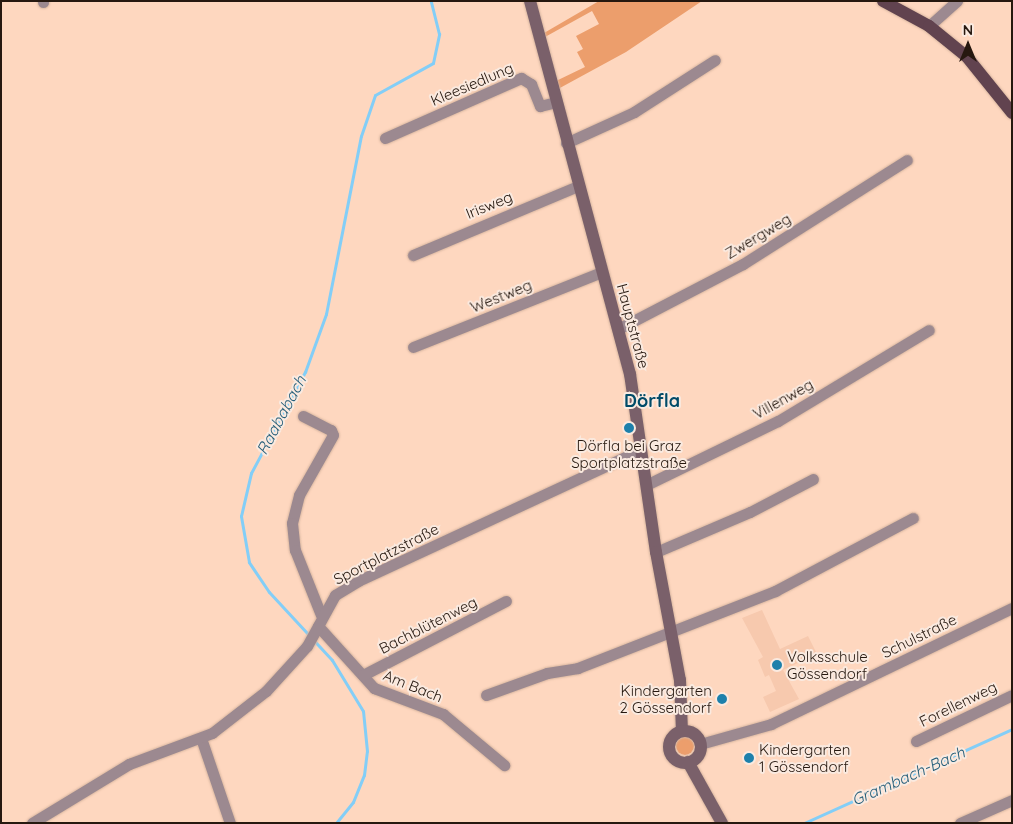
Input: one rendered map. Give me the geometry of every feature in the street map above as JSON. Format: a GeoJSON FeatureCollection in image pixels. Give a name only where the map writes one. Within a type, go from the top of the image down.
{"type":"FeatureCollection","features":[{"type":"Feature","properties":{"kind":"main road","name":"Hauptstraße"},"geometry":{"type":"LineString","coordinates":[[530,1],[566,143],[630,374],[656,552],[680,680],[682,731]]}},
{"type":"Feature","properties":{"kind":"main road"},"geometry":{"type":"LineString","coordinates":[[883,1],[928,26],[967,58],[1012,113]]}},
{"type":"Feature","properties":{"kind":"main road"},"geometry":{"type":"LineString","coordinates":[[682,731],[693,733],[700,744],[699,754],[688,762],[678,761],[670,750],[672,737],[682,731]]}},
{"type":"Feature","properties":{"kind":"main road"},"geometry":{"type":"LineString","coordinates":[[688,762],[722,823]]}},
{"type":"Feature","properties":{"kind":"street"},"geometry":{"type":"LineString","coordinates":[[928,26],[957,1]]}},
{"type":"Feature","properties":{"kind":"street"},"geometry":{"type":"LineString","coordinates":[[566,143],[634,112],[715,60]]}},
{"type":"Feature","properties":{"kind":"street","name":"Kleesiedlung"},"geometry":{"type":"LineString","coordinates":[[385,138],[521,78],[531,84],[536,104],[556,102]]}},
{"type":"Feature","properties":{"kind":"street","name":"Zwergweg"},"geometry":{"type":"LineString","coordinates":[[618,328],[743,264],[907,160]]}},
{"type":"Feature","properties":{"kind":"street","name":"Irisweg"},"geometry":{"type":"LineString","coordinates":[[413,255],[578,186]]}},
{"type":"Feature","properties":{"kind":"street","name":"Westweg"},"geometry":{"type":"LineString","coordinates":[[413,347],[601,272]]}},
{"type":"Feature","properties":{"kind":"street","name":"Villenweg"},"geometry":{"type":"LineString","coordinates":[[646,485],[778,421],[929,330]]}},
{"type":"Feature","properties":{"kind":"street","name":"Am Bach"},"geometry":{"type":"LineString","coordinates":[[303,416],[331,430],[333,435],[300,495],[292,523],[295,550],[318,625],[374,688],[443,714],[504,764]]}},
{"type":"Feature","properties":{"kind":"street","name":"Sportplatzstraße"},"geometry":{"type":"LineString","coordinates":[[32,823],[50,819],[129,764],[201,738],[255,700],[307,646],[335,595],[358,581],[640,450]]}},
{"type":"Feature","properties":{"kind":"street"},"geometry":{"type":"LineString","coordinates":[[656,552],[750,512],[812,479]]}},
{"type":"Feature","properties":{"kind":"street"},"geometry":{"type":"LineString","coordinates":[[486,695],[547,673],[578,668],[775,591],[912,518]]}},
{"type":"Feature","properties":{"kind":"street","name":"Bachblütenweg"},"geometry":{"type":"LineString","coordinates":[[363,675],[506,601]]}},
{"type":"Feature","properties":{"kind":"street","name":"Schulstraße"},"geometry":{"type":"LineString","coordinates":[[700,744],[772,724],[1012,608]]}},
{"type":"Feature","properties":{"kind":"street","name":"Forellenweg"},"geometry":{"type":"LineString","coordinates":[[916,741],[1012,695]]}},
{"type":"Feature","properties":{"kind":"street"},"geometry":{"type":"LineString","coordinates":[[201,738],[230,823]]}},
{"type":"Feature","properties":{"kind":"street"},"geometry":{"type":"LineString","coordinates":[[960,823],[1012,800]]}},
{"type":"Feature","properties":{"kind":"shaded area"},"geometry":{"type":"Polygon","coordinates":[[[599,1],[702,1],[626,52],[558,89],[556,81],[585,67],[577,52],[583,49],[576,36],[599,24],[592,11],[545,37],[544,33],[599,1]]]}},
{"type":"Feature","properties":{"kind":"shaded area","name":"Volksschule Gössendorf"},"geometry":{"type":"Polygon","coordinates":[[[762,610],[780,649],[808,636],[817,654],[783,670],[799,699],[770,712],[763,697],[776,691],[769,675],[765,677],[758,660],[763,657],[742,618],[762,610]]]}},
{"type":"Feature","properties":{"kind":"shaded area"},"geometry":{"type":"Polygon","coordinates":[[[685,737],[691,740],[694,746],[691,752],[685,755],[679,752],[676,746],[679,740],[685,737]]]}},
{"type":"Feature","properties":{"kind":"waterway","name":"Raababach"},"geometry":{"type":"LineString","coordinates":[[336,823],[353,802],[364,775],[367,751],[363,711],[332,660],[269,592],[249,562],[241,516],[251,473],[305,372],[326,314],[361,136],[375,95],[433,63],[439,34],[431,1]]}},
{"type":"Feature","properties":{"kind":"waterway","name":"Grambach-Bach"},"geometry":{"type":"LineString","coordinates":[[804,823],[1012,729]]}},
{"type":"Feature","properties":{"kind":"place","name":"Dörfla bei Graz Sportplatzstraße"},"geometry":{"type":"Point","coordinates":[629,428]}},
{"type":"Feature","properties":{"kind":"place","name":"Volksschule Gössendorf"},"geometry":{"type":"Point","coordinates":[777,665]}},
{"type":"Feature","properties":{"kind":"place","name":"Kindergarten 2 Gössendorf"},"geometry":{"type":"Point","coordinates":[722,699]}},
{"type":"Feature","properties":{"kind":"place","name":"Kindergarten 1 Gössendorf"},"geometry":{"type":"Point","coordinates":[749,758]}},
{"type":"Feature","properties":{"kind":"district","name":"Dörfla"},"geometry":{"type":"Point","coordinates":[652,401]}}]}
